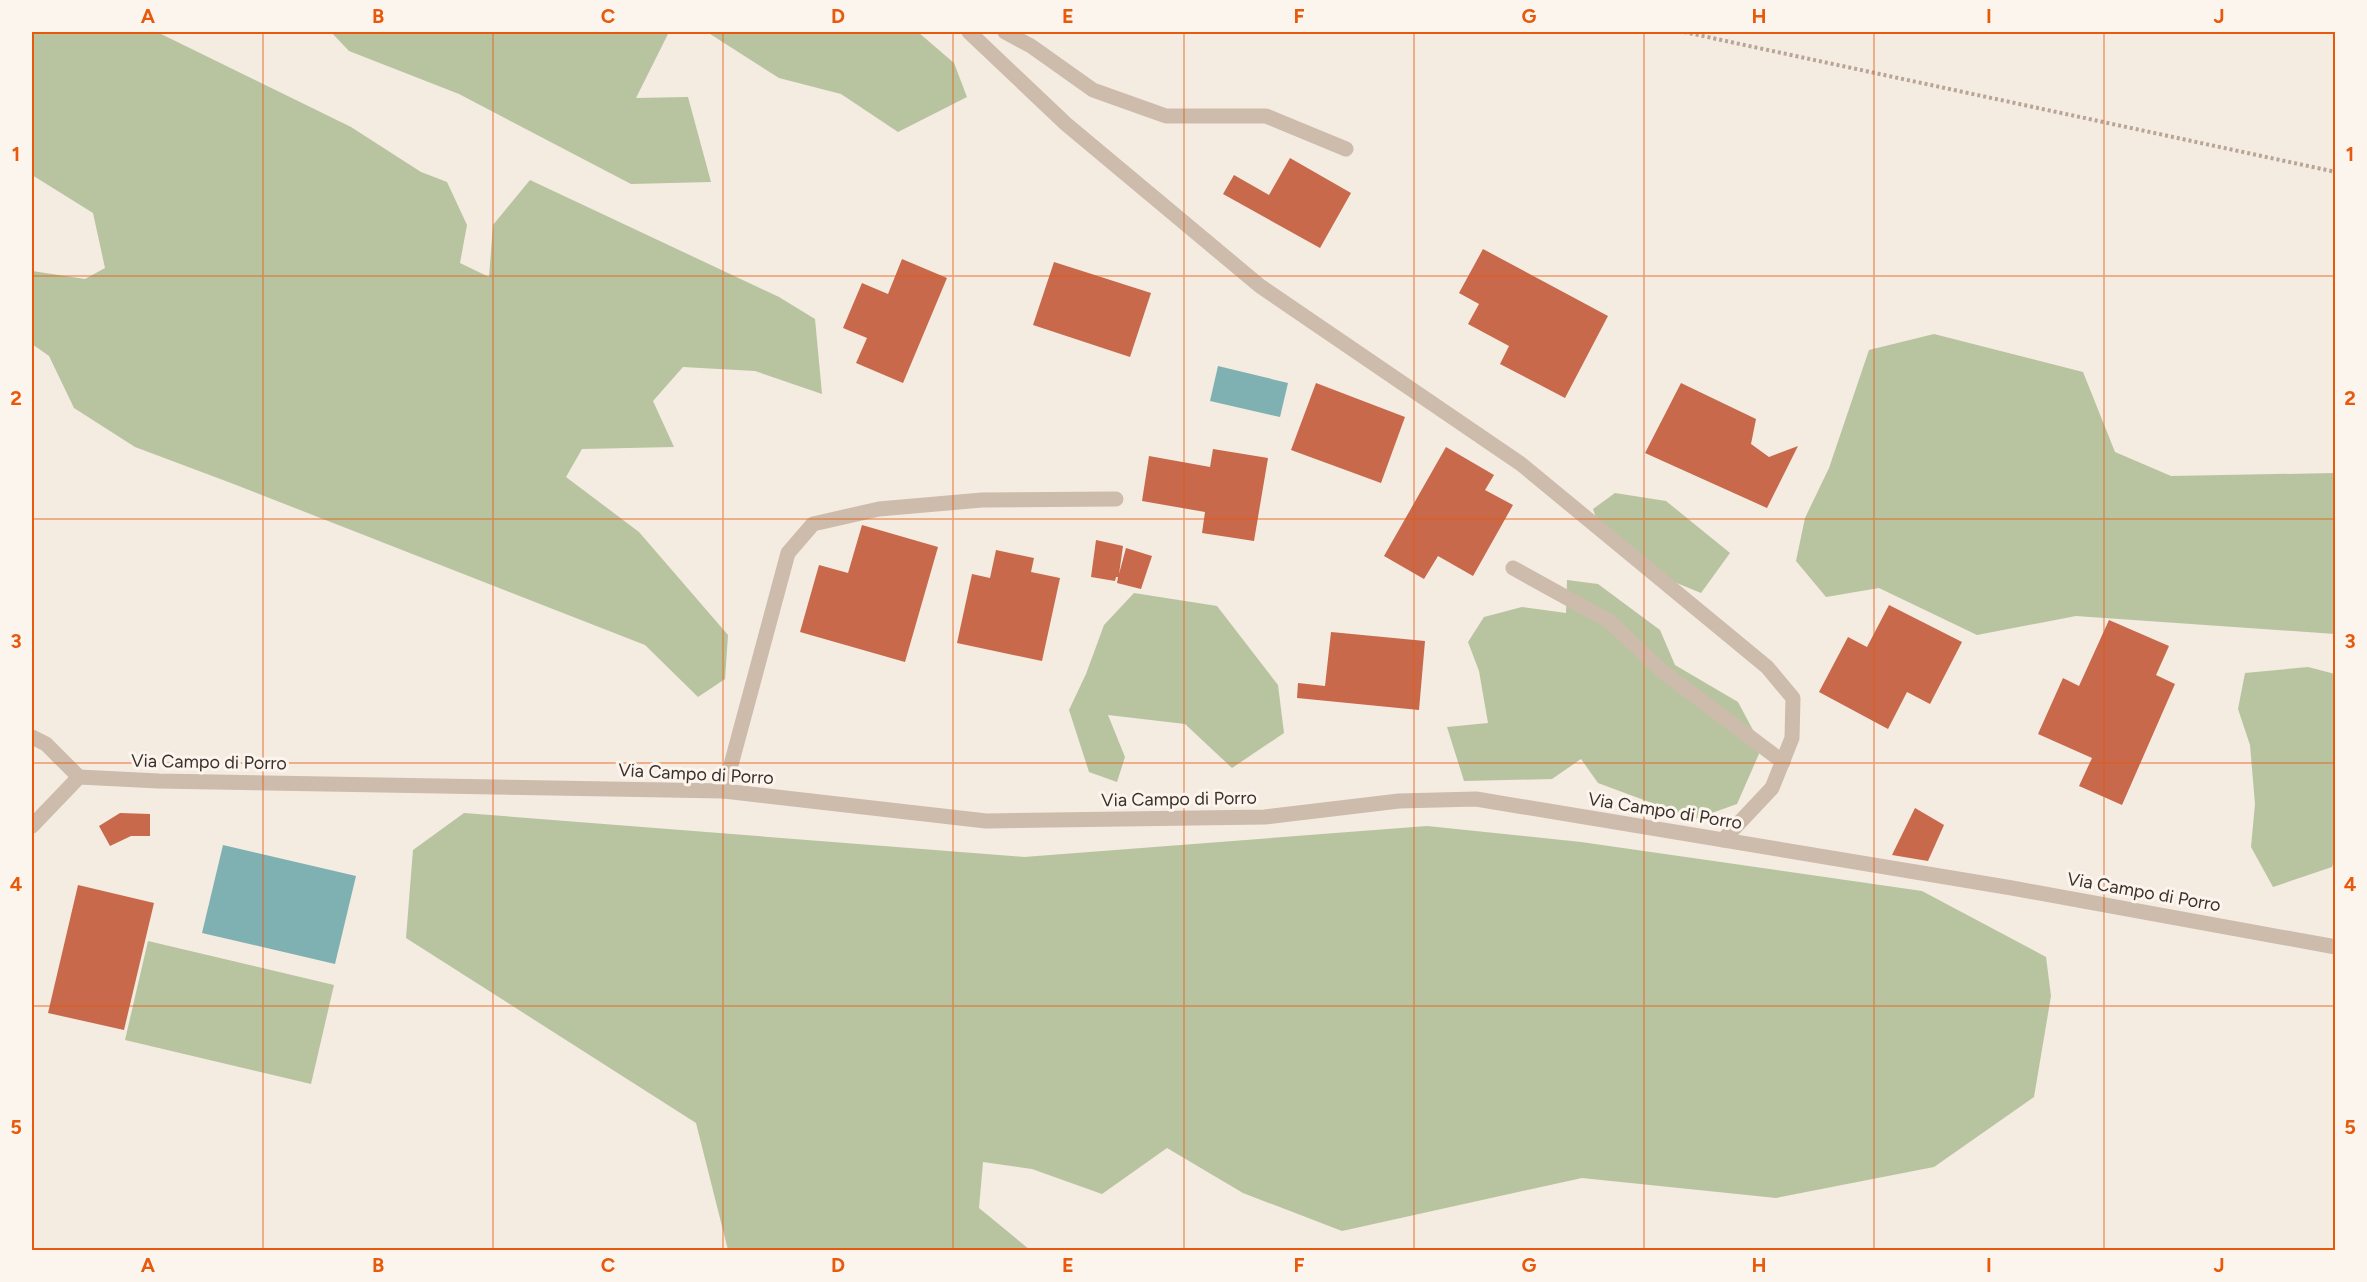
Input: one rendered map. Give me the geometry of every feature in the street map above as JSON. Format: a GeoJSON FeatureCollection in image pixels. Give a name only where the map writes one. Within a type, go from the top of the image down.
{"type":"FeatureCollection","features":[{"type":"Feature","properties":{"kind":"street"},"geometry":{"type":"LineString","coordinates":[[969,32],[1066,124],[1260,286],[1521,464],[1767,667],[1793,698],[1792,738],[1773,788],[1723,840]]}},
{"type":"Feature","properties":{"kind":"street"},"geometry":{"type":"LineString","coordinates":[[1005,32],[1031,46],[1092,90],[1166,116],[1266,116],[1346,149]]}},
{"type":"Feature","properties":{"kind":"street"},"geometry":{"type":"LineString","coordinates":[[724,791],[788,553],[813,524],[879,509],[982,500],[1116,499]]}},
{"type":"Feature","properties":{"kind":"street"},"geometry":{"type":"LineString","coordinates":[[1513,568],[1609,621],[1662,671],[1783,762]]}},
{"type":"Feature","properties":{"kind":"street"},"geometry":{"type":"LineString","coordinates":[[32,736],[46,744],[78,777],[32,825]]}},
{"type":"Feature","properties":{"kind":"street","name":"Via Campo di Porro"},"geometry":{"type":"LineString","coordinates":[[78,777],[159,781],[724,791],[986,820],[1265,817],[1399,801],[1476,799],[2012,888],[2336,947]]}},
{"type":"Feature","properties":{"kind":"path"},"geometry":{"type":"LineString","coordinates":[[1684,32],[2336,172]]}},
{"type":"Feature","properties":{"kind":"green space"},"geometry":{"type":"Polygon","coordinates":[[[32,32],[157,32],[351,127],[421,172],[447,182],[467,225],[460,263],[489,277],[493,225],[530,180],[779,297],[815,319],[822,394],[755,371],[683,367],[653,401],[674,447],[582,449],[566,477],[639,532],[728,635],[725,679],[698,697],[645,645],[135,447],[74,408],[49,356],[32,344],[32,271],[85,279],[105,268],[93,213],[32,175],[32,32]]]}},
{"type":"Feature","properties":{"kind":"green space"},"geometry":{"type":"Polygon","coordinates":[[[331,32],[669,32],[636,98],[688,97],[711,182],[631,184],[459,94],[349,51],[331,32]]]}},
{"type":"Feature","properties":{"kind":"green space"},"geometry":{"type":"Polygon","coordinates":[[[707,32],[918,32],[954,63],[967,97],[898,132],[841,94],[779,78],[707,32]]]}},
{"type":"Feature","properties":{"kind":"green space"},"geometry":{"type":"Polygon","coordinates":[[[1934,334],[2083,372],[2115,452],[2171,476],[2335,473],[2335,634],[2076,616],[1977,635],[1879,588],[1826,597],[1796,561],[1805,518],[1829,468],[1869,350],[1934,334]]]}},
{"type":"Feature","properties":{"kind":"green space"},"geometry":{"type":"Polygon","coordinates":[[[1615,493],[1666,501],[1730,553],[1701,593],[1650,572],[1601,533],[1593,509],[1615,493]]]}},
{"type":"Feature","properties":{"kind":"green space"},"geometry":{"type":"Polygon","coordinates":[[[1567,580],[1598,584],[1660,630],[1675,665],[1738,702],[1762,747],[1737,804],[1695,819],[1598,783],[1581,759],[1552,779],[1464,781],[1447,727],[1488,723],[1479,671],[1468,642],[1484,617],[1522,607],[1566,613],[1567,580]]]}},
{"type":"Feature","properties":{"kind":"green space"},"geometry":{"type":"Polygon","coordinates":[[[1134,593],[1217,606],[1278,685],[1284,733],[1232,768],[1185,724],[1108,715],[1125,757],[1117,782],[1089,772],[1069,710],[1086,674],[1104,625],[1134,593]]]}},
{"type":"Feature","properties":{"kind":"green space"},"geometry":{"type":"Polygon","coordinates":[[[2308,667],[2335,674],[2335,859],[2332,867],[2273,887],[2251,847],[2255,804],[2250,745],[2238,709],[2245,673],[2308,667]]]}},
{"type":"Feature","properties":{"kind":"green space"},"geometry":{"type":"Polygon","coordinates":[[[464,813],[1024,857],[1427,826],[1581,842],[1922,891],[2046,957],[2051,996],[2034,1097],[1934,1167],[1776,1198],[1582,1178],[1342,1231],[1243,1193],[1167,1148],[1102,1194],[1032,1169],[983,1162],[979,1208],[1030,1250],[728,1250],[696,1123],[406,938],[413,850],[464,813]]]}},
{"type":"Feature","properties":{"kind":"green space"},"geometry":{"type":"Polygon","coordinates":[[[148,941],[334,985],[311,1084],[125,1040],[148,941]]]}},
{"type":"Feature","properties":{"kind":"water"},"geometry":{"type":"Polygon","coordinates":[[[1218,366],[1288,383],[1280,417],[1210,401],[1218,366]]]}},
{"type":"Feature","properties":{"kind":"water"},"geometry":{"type":"Polygon","coordinates":[[[223,845],[356,876],[335,964],[202,933],[223,845]]]}},
{"type":"Feature","properties":{"kind":"building"},"geometry":{"type":"Polygon","coordinates":[[[1290,158],[1351,193],[1320,248],[1223,194],[1234,175],[1269,195],[1290,158]]]}},
{"type":"Feature","properties":{"kind":"building"},"geometry":{"type":"Polygon","coordinates":[[[1483,249],[1608,316],[1565,398],[1500,364],[1509,346],[1468,324],[1479,304],[1459,293],[1483,249]]]}},
{"type":"Feature","properties":{"kind":"building"},"geometry":{"type":"Polygon","coordinates":[[[902,259],[947,278],[903,383],[856,363],[867,338],[843,328],[862,283],[888,294],[902,259]]]}},
{"type":"Feature","properties":{"kind":"building"},"geometry":{"type":"Polygon","coordinates":[[[1054,262],[1151,293],[1130,357],[1033,325],[1054,262]]]}},
{"type":"Feature","properties":{"kind":"building"},"geometry":{"type":"Polygon","coordinates":[[[1316,383],[1405,417],[1381,483],[1291,450],[1316,383]]]}},
{"type":"Feature","properties":{"kind":"building"},"geometry":{"type":"Polygon","coordinates":[[[1681,383],[1756,419],[1751,444],[1769,457],[1798,446],[1767,508],[1645,453],[1681,383]]]}},
{"type":"Feature","properties":{"kind":"building"},"geometry":{"type":"Polygon","coordinates":[[[1446,447],[1494,475],[1485,490],[1513,505],[1473,576],[1438,556],[1424,579],[1384,556],[1446,447]]]}},
{"type":"Feature","properties":{"kind":"building"},"geometry":{"type":"Polygon","coordinates":[[[1213,449],[1268,458],[1254,541],[1202,533],[1205,512],[1142,501],[1149,456],[1210,467],[1213,449]]]}},
{"type":"Feature","properties":{"kind":"building"},"geometry":{"type":"Polygon","coordinates":[[[862,525],[938,547],[905,662],[800,632],[819,565],[848,573],[862,525]]]}},
{"type":"Feature","properties":{"kind":"building"},"geometry":{"type":"Polygon","coordinates":[[[1096,540],[1123,546],[1119,574],[1126,548],[1152,556],[1141,589],[1117,583],[1118,577],[1115,581],[1091,577],[1096,540]]]}},
{"type":"Feature","properties":{"kind":"building"},"geometry":{"type":"Polygon","coordinates":[[[996,550],[1034,558],[1031,572],[1060,578],[1042,661],[957,643],[972,574],[990,578],[996,550]]]}},
{"type":"Feature","properties":{"kind":"building"},"geometry":{"type":"Polygon","coordinates":[[[1889,605],[1962,642],[1930,704],[1907,692],[1888,729],[1819,692],[1848,637],[1867,647],[1889,605]]]}},
{"type":"Feature","properties":{"kind":"building"},"geometry":{"type":"Polygon","coordinates":[[[2109,620],[2169,646],[2156,675],[2175,684],[2122,805],[2079,786],[2092,758],[2038,734],[2063,678],[2079,686],[2109,620]]]}},
{"type":"Feature","properties":{"kind":"building"},"geometry":{"type":"Polygon","coordinates":[[[1331,632],[1425,641],[1419,710],[1297,698],[1298,683],[1325,686],[1331,632]]]}},
{"type":"Feature","properties":{"kind":"building"},"geometry":{"type":"Polygon","coordinates":[[[1915,808],[1944,825],[1928,861],[1892,855],[1915,808]]]}},
{"type":"Feature","properties":{"kind":"building"},"geometry":{"type":"Polygon","coordinates":[[[120,813],[150,814],[150,836],[131,836],[110,846],[99,826],[120,813]]]}},
{"type":"Feature","properties":{"kind":"building"},"geometry":{"type":"Polygon","coordinates":[[[78,885],[154,903],[124,1030],[48,1013],[78,885]]]}}]}
